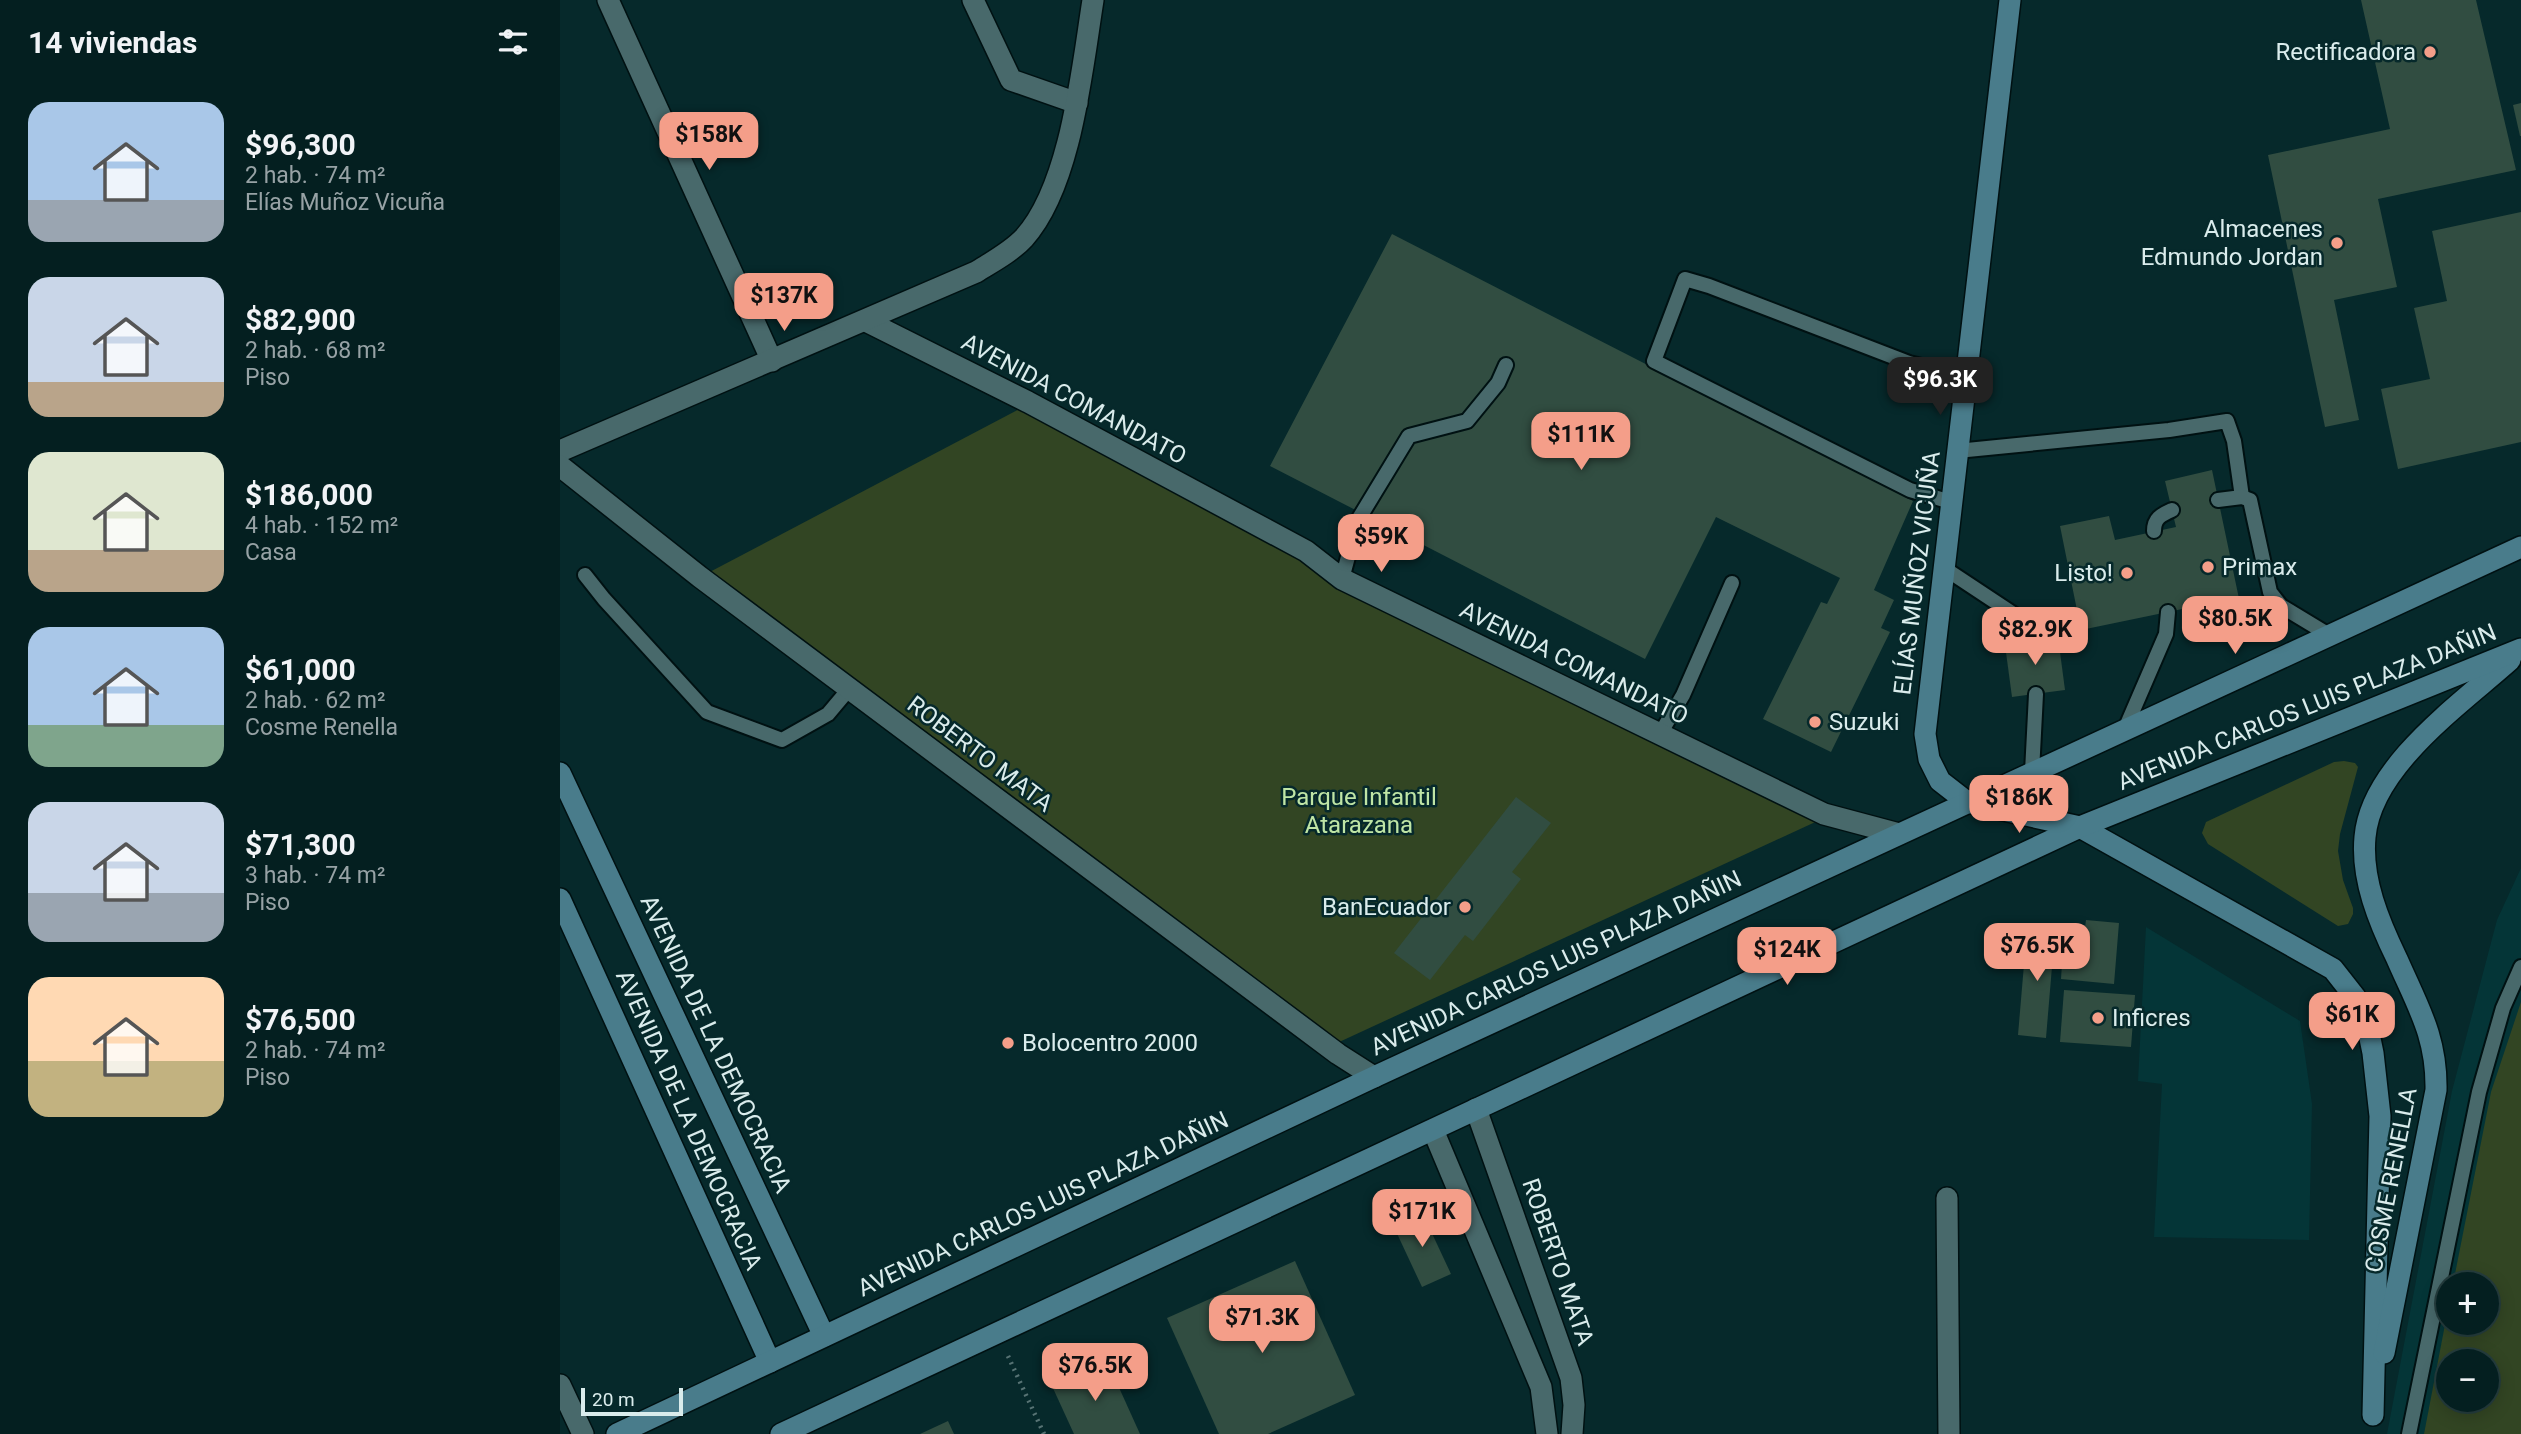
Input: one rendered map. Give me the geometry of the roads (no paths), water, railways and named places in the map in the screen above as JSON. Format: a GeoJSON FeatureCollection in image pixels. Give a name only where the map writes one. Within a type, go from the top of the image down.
{"type":"FeatureCollection","features":[{"type":"Feature","properties":{"kind":"main road","name":"ELÍAS MUÑOZ VICUÑA"},"geometry":{"type":"LineString","coordinates":[[1967,802],[1940,781],[1928,759],[1925,734],[2010,0]]}},
{"type":"Feature","properties":{"kind":"main road","name":"AVENIDA CARLOS LUIS PLAZA DAÑIN"},"geometry":{"type":"LineString","coordinates":[[617,1434],[1374,1077],[2521,547]]}},
{"type":"Feature","properties":{"kind":"main road","name":"AVENIDA CARLOS LUIS PLAZA DAÑIN"},"geometry":{"type":"LineString","coordinates":[[781,1434],[2080,827],[2521,650]]}},
{"type":"Feature","properties":{"kind":"main road","name":"COSME RENELLA"},"geometry":{"type":"LineString","coordinates":[[2371,1424],[2434,1103],[2436,1058],[2428,1027],[2374,904],[2366,864],[2365,837],[2369,813],[2388,774],[2422,738],[2521,650]]}},
{"type":"Feature","properties":{"kind":"main road","name":"AVENIDA DE LA DEMOCRACIA"},"geometry":{"type":"LineString","coordinates":[[560,773],[824,1336]]}},
{"type":"Feature","properties":{"kind":"main road","name":"COSME RENELLA"},"geometry":{"type":"LineString","coordinates":[[1967,802],[2080,827],[2333,969],[2355,997],[2366,1019],[2371,1042],[2380,1115],[2371,1424]]}},
{"type":"Feature","properties":{"kind":"main road","name":"AVENIDA DE LA DEMOCRACIA"},"geometry":{"type":"LineString","coordinates":[[562,910],[770,1363]]}},
{"type":"Feature","properties":{"kind":"street"},"geometry":{"type":"LineString","coordinates":[[608,0],[772,361]]}},
{"type":"Feature","properties":{"kind":"street"},"geometry":{"type":"LineString","coordinates":[[973,0],[1011,80],[1077,103]]}},
{"type":"Feature","properties":{"kind":"street"},"geometry":{"type":"LineString","coordinates":[[560,451],[976,272],[1000,258],[1023,239],[1041,214],[1054,189],[1077,103],[1093,0]]}},
{"type":"Feature","properties":{"kind":"street","name":"AVENIDA COMANDATO"},"geometry":{"type":"LineString","coordinates":[[866,321],[1028,402],[1306,551],[1342,579],[1824,814],[1899,834]]}},
{"type":"Feature","properties":{"kind":"street","name":"ROBERTO MATA"},"geometry":{"type":"LineString","coordinates":[[560,466],[700,577],[1338,1054],[1374,1077]]}},
{"type":"Feature","properties":{"kind":"street","name":"ROBERTO MATA"},"geometry":{"type":"LineString","coordinates":[[1476,1110],[1571,1378],[1574,1405],[1572,1434]]}},
{"type":"Feature","properties":{"kind":"street"},"geometry":{"type":"LineString","coordinates":[[1433,1130],[1541,1387],[1548,1434]]}},
{"type":"Feature","properties":{"kind":"street"},"geometry":{"type":"LineString","coordinates":[[1947,1198],[1949,1434]]}},
{"type":"Feature","properties":{"kind":"street"},"geometry":{"type":"LineString","coordinates":[[560,1385],[583,1434]]}},
{"type":"Feature","properties":{"kind":"lane"},"geometry":{"type":"LineString","coordinates":[[1951,502],[1910,490],[1654,361],[1685,279],[1909,363],[1966,377]]}},
{"type":"Feature","properties":{"kind":"lane"},"geometry":{"type":"LineString","coordinates":[[1342,579],[1358,520],[1409,436],[1467,421],[1498,383],[1506,365]]}},
{"type":"Feature","properties":{"kind":"lane"},"geometry":{"type":"LineString","coordinates":[[1957,451],[2169,430],[2227,421],[2234,441],[2242,496]]}},
{"type":"Feature","properties":{"kind":"lane"},"geometry":{"type":"LineString","coordinates":[[2218,500],[2242,496],[2250,500],[2270,592],[2281,606],[2329,635]]}},
{"type":"Feature","properties":{"kind":"lane"},"geometry":{"type":"LineString","coordinates":[[2154,531],[2154,524],[2160,515],[2172,510]]}},
{"type":"Feature","properties":{"kind":"lane"},"geometry":{"type":"LineString","coordinates":[[1944,568],[2015,615],[2028,642]]}},
{"type":"Feature","properties":{"kind":"lane"},"geometry":{"type":"LineString","coordinates":[[585,575],[707,712],[782,740],[828,714],[849,688]]}},
{"type":"Feature","properties":{"kind":"lane"},"geometry":{"type":"LineString","coordinates":[[1660,734],[1683,695],[1732,583]]}},
{"type":"Feature","properties":{"kind":"lane"},"geometry":{"type":"LineString","coordinates":[[2125,729],[2165,634],[2168,612]]}},
{"type":"Feature","properties":{"kind":"lane"},"geometry":{"type":"LineString","coordinates":[[2032,772],[2036,694]]}},
{"type":"Feature","properties":{"kind":"lane"},"geometry":{"type":"LineString","coordinates":[[2409,1434],[2479,1092],[2503,1008],[2521,967]]}},
{"type":"Feature","properties":{"kind":"place","name":"Rectificadora"},"geometry":{"type":"Point","coordinates":[2430,52]}},
{"type":"Feature","properties":{"kind":"place","name":"Almacenes Edmundo Jordan"},"geometry":{"type":"Point","coordinates":[2337,243]}},
{"type":"Feature","properties":{"kind":"place","name":"Primax"},"geometry":{"type":"Point","coordinates":[2208,567]}},
{"type":"Feature","properties":{"kind":"place","name":"Listo!"},"geometry":{"type":"Point","coordinates":[2127,573]}},
{"type":"Feature","properties":{"kind":"place","name":"Suzuki"},"geometry":{"type":"Point","coordinates":[1815,722]}},
{"type":"Feature","properties":{"kind":"place","name":"BanEcuador"},"geometry":{"type":"Point","coordinates":[1465,907]}},
{"type":"Feature","properties":{"kind":"place","name":"Inficres"},"geometry":{"type":"Point","coordinates":[2098,1018]}},
{"type":"Feature","properties":{"kind":"place","name":"Bolocentro 2000"},"geometry":{"type":"Point","coordinates":[1008,1043]}},
{"type":"Feature","properties":{"kind":"park label","name":"Parque Infantil Atarazana"},"geometry":{"type":"Point","coordinates":[1359,811]}}]}
